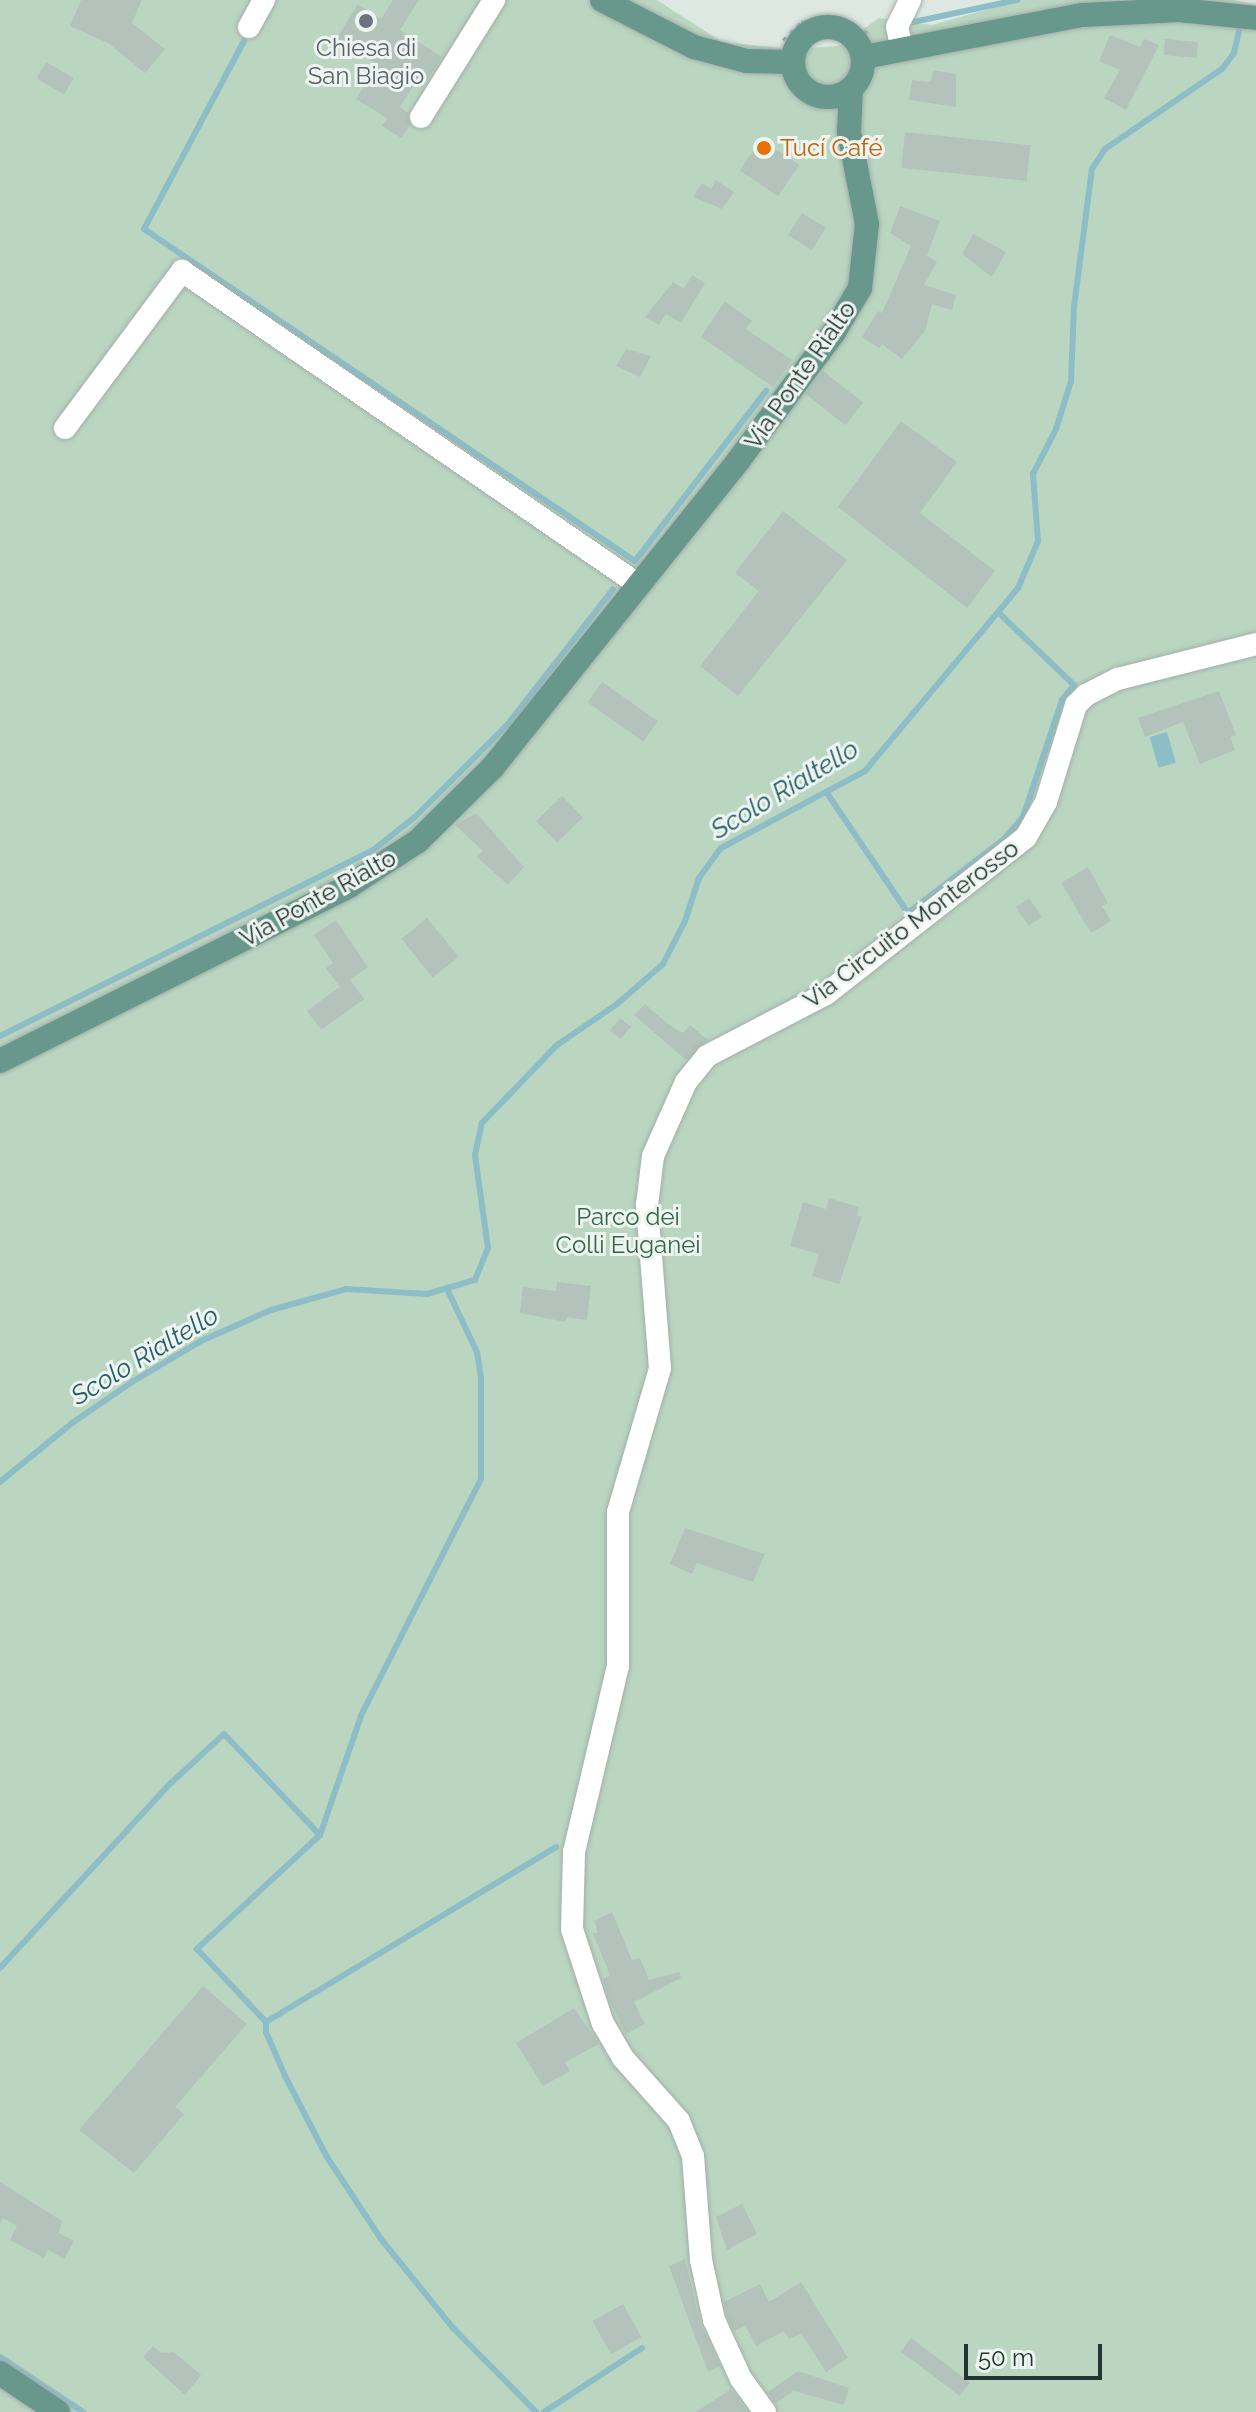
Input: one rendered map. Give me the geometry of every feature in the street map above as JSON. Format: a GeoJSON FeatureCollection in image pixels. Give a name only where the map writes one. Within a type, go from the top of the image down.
{"type":"FeatureCollection","features":[{"type":"Feature","properties":{"kind":"main road"},"geometry":{"type":"LineString","coordinates":[[602,0],[694,47],[747,61],[785,53],[804,36],[822,27],[850,35],[864,57]]}},
{"type":"Feature","properties":{"kind":"main road"},"geometry":{"type":"LineString","coordinates":[[785,53],[798,82],[823,97],[851,89],[864,57],[900,42],[1083,15],[1179,10],[1256,18]]}},
{"type":"Feature","properties":{"kind":"main road","name":"Via Ponte Rialto"},"geometry":{"type":"LineString","coordinates":[[0,1061],[349,886],[418,841],[517,740],[773,414],[860,288],[867,224],[849,132],[851,89]]}},
{"type":"Feature","properties":{"kind":"main road","name":"Via Ponte Rialto"},"geometry":{"type":"LineString","coordinates":[[823,97],[849,132]]}},
{"type":"Feature","properties":{"kind":"main road"},"geometry":{"type":"LineString","coordinates":[[0,2373],[58,2412]]}},
{"type":"Feature","properties":{"kind":"street"},"geometry":{"type":"LineString","coordinates":[[249,27],[264,0]]}},
{"type":"Feature","properties":{"kind":"street"},"geometry":{"type":"LineString","coordinates":[[421,117],[494,0]]}},
{"type":"Feature","properties":{"kind":"street"},"geometry":{"type":"LineString","coordinates":[[900,42],[898,15],[910,0]]}},
{"type":"Feature","properties":{"kind":"street"},"geometry":{"type":"LineString","coordinates":[[65,428],[182,271],[639,585]]}},
{"type":"Feature","properties":{"kind":"street","name":"Via Circuito Monterosso"},"geometry":{"type":"LineString","coordinates":[[765,2412],[741,2379],[714,2320],[701,2260],[693,2156],[679,2121],[623,2058],[603,2024],[572,1929],[574,1852],[618,1666],[618,1512],[660,1368],[647,1205],[653,1156],[686,1082],[707,1056],[826,994],[1026,837],[1046,802],[1076,705],[1086,695],[1118,679],[1256,645]]}},
{"type":"Feature","properties":{"kind":"path"},"geometry":{"type":"LineString","coordinates":[[785,53],[801,22],[827,15],[848,20],[868,33],[900,42]]}},
{"type":"Feature","properties":{"kind":"green space","name":"Parco dei Colli Euganei"},"geometry":{"type":"Polygon","coordinates":[[[0,0],[657,0],[722,42],[791,49],[839,46],[879,18],[932,25],[1021,0],[1234,0],[1256,5],[1256,2412],[0,2412],[0,0]]]}},
{"type":"Feature","properties":{"kind":"water"},"geometry":{"type":"Polygon","coordinates":[[[1167,732],[1176,763],[1159,768],[1150,737],[1167,732]]]}},
{"type":"Feature","properties":{"kind":"building"},"geometry":{"type":"Polygon","coordinates":[[[81,0],[142,0],[132,23],[165,49],[145,73],[108,43],[70,26],[81,0]]]}},
{"type":"Feature","properties":{"kind":"building"},"geometry":{"type":"Polygon","coordinates":[[[393,0],[419,0],[400,30],[442,57],[422,88],[415,83],[400,107],[408,113],[410,125],[401,138],[382,126],[387,118],[356,99],[378,64],[337,38],[358,4],[381,19],[393,0]]]}},
{"type":"Feature","properties":{"kind":"building"},"geometry":{"type":"Polygon","coordinates":[[[1110,35],[1140,47],[1144,39],[1159,45],[1126,110],[1104,98],[1120,70],[1099,61],[1110,35]]]}},
{"type":"Feature","properties":{"kind":"building"},"geometry":{"type":"Polygon","coordinates":[[[1165,39],[1198,42],[1196,58],[1164,55],[1165,39]]]}},
{"type":"Feature","properties":{"kind":"building"},"geometry":{"type":"Polygon","coordinates":[[[46,62],[74,78],[64,94],[36,78],[46,62]]]}},
{"type":"Feature","properties":{"kind":"building"},"geometry":{"type":"Polygon","coordinates":[[[933,70],[956,74],[956,107],[909,100],[912,80],[931,82],[933,70]]]}},
{"type":"Feature","properties":{"kind":"building"},"geometry":{"type":"Polygon","coordinates":[[[905,132],[1030,145],[1027,181],[901,168],[905,132]]]}},
{"type":"Feature","properties":{"kind":"building"},"geometry":{"type":"Polygon","coordinates":[[[761,139],[799,165],[778,196],[740,171],[761,139]]]}},
{"type":"Feature","properties":{"kind":"building"},"geometry":{"type":"Polygon","coordinates":[[[716,180],[734,192],[722,209],[693,197],[702,183],[711,189],[716,180]]]}},
{"type":"Feature","properties":{"kind":"building"},"geometry":{"type":"Polygon","coordinates":[[[900,206],[940,221],[927,256],[937,262],[924,285],[956,295],[952,310],[932,304],[925,331],[902,359],[882,344],[879,348],[862,337],[878,311],[882,313],[911,246],[890,233],[900,206]]]}},
{"type":"Feature","properties":{"kind":"building"},"geometry":{"type":"Polygon","coordinates":[[[802,213],[826,228],[812,250],[788,235],[802,213]]]}},
{"type":"Feature","properties":{"kind":"building"},"geometry":{"type":"Polygon","coordinates":[[[973,234],[1006,252],[992,277],[962,254],[973,234]]]}},
{"type":"Feature","properties":{"kind":"building"},"geometry":{"type":"Polygon","coordinates":[[[692,275],[705,283],[681,323],[666,314],[659,325],[645,317],[673,282],[684,289],[692,275]]]}},
{"type":"Feature","properties":{"kind":"building"},"geometry":{"type":"Polygon","coordinates":[[[725,301],[752,321],[746,329],[792,360],[773,387],[701,337],[725,301]]]}},
{"type":"Feature","properties":{"kind":"building"},"geometry":{"type":"Polygon","coordinates":[[[626,349],[651,356],[640,377],[616,366],[626,349]]]}},
{"type":"Feature","properties":{"kind":"building"},"geometry":{"type":"Polygon","coordinates":[[[823,371],[863,402],[845,425],[805,394],[823,371]]]}},
{"type":"Feature","properties":{"kind":"building"},"geometry":{"type":"Polygon","coordinates":[[[901,421],[957,462],[920,513],[995,571],[967,608],[838,507],[901,421]]]}},
{"type":"Feature","properties":{"kind":"building"},"geometry":{"type":"Polygon","coordinates":[[[783,511],[847,560],[738,696],[700,666],[759,591],[735,573],[783,511]]]}},
{"type":"Feature","properties":{"kind":"building"},"geometry":{"type":"Polygon","coordinates":[[[602,682],[658,721],[643,741],[588,702],[602,682]]]}},
{"type":"Feature","properties":{"kind":"building"},"geometry":{"type":"Polygon","coordinates":[[[1219,691],[1236,735],[1230,737],[1235,750],[1200,764],[1183,722],[1145,737],[1138,718],[1219,691]]]}},
{"type":"Feature","properties":{"kind":"building"},"geometry":{"type":"Polygon","coordinates":[[[562,796],[583,818],[557,843],[536,821],[562,796]]]}},
{"type":"Feature","properties":{"kind":"building"},"geometry":{"type":"Polygon","coordinates":[[[476,813],[524,867],[508,885],[477,857],[483,851],[455,825],[476,813]]]}},
{"type":"Feature","properties":{"kind":"building"},"geometry":{"type":"Polygon","coordinates":[[[1088,867],[1108,903],[1102,906],[1111,921],[1091,933],[1061,883],[1088,867]]]}},
{"type":"Feature","properties":{"kind":"building"},"geometry":{"type":"Polygon","coordinates":[[[1029,898],[1042,917],[1029,926],[1016,907],[1029,898]]]}},
{"type":"Feature","properties":{"kind":"building"},"geometry":{"type":"Polygon","coordinates":[[[427,918],[458,957],[433,978],[401,939],[427,918]]]}},
{"type":"Feature","properties":{"kind":"building"},"geometry":{"type":"Polygon","coordinates":[[[336,920],[368,967],[350,980],[364,999],[321,1030],[307,1011],[340,987],[326,968],[333,963],[314,935],[336,920]]]}},
{"type":"Feature","properties":{"kind":"building"},"geometry":{"type":"Polygon","coordinates":[[[645,1004],[683,1033],[690,1025],[708,1040],[686,1060],[634,1015],[645,1004]]]}},
{"type":"Feature","properties":{"kind":"building"},"geometry":{"type":"Polygon","coordinates":[[[620,1018],[631,1027],[621,1039],[610,1030],[620,1018]]]}},
{"type":"Feature","properties":{"kind":"building"},"geometry":{"type":"Polygon","coordinates":[[[829,1198],[859,1207],[857,1215],[862,1217],[839,1284],[812,1276],[819,1254],[790,1246],[803,1202],[826,1209],[829,1198]]]}},
{"type":"Feature","properties":{"kind":"building"},"geometry":{"type":"Polygon","coordinates":[[[557,1282],[591,1286],[587,1320],[566,1317],[566,1322],[520,1313],[523,1287],[556,1291],[557,1282]]]}},
{"type":"Feature","properties":{"kind":"building"},"geometry":{"type":"Polygon","coordinates":[[[685,1528],[765,1554],[753,1582],[697,1563],[692,1574],[670,1564],[685,1528]]]}},
{"type":"Feature","properties":{"kind":"building"},"geometry":{"type":"Polygon","coordinates":[[[612,1912],[632,1960],[640,1958],[649,1980],[679,1972],[681,1978],[634,2002],[645,2024],[626,2034],[610,2001],[603,1979],[610,1975],[593,1934],[598,1932],[594,1921],[612,1912]]]}},
{"type":"Feature","properties":{"kind":"building"},"geometry":{"type":"Polygon","coordinates":[[[203,1986],[247,2024],[175,2107],[184,2114],[134,2173],[79,2130],[203,1986]]]}},
{"type":"Feature","properties":{"kind":"building"},"geometry":{"type":"Polygon","coordinates":[[[574,2008],[599,2044],[565,2062],[570,2071],[543,2086],[516,2043],[574,2008]]]}},
{"type":"Feature","properties":{"kind":"building"},"geometry":{"type":"Polygon","coordinates":[[[0,2182],[62,2221],[59,2233],[74,2241],[64,2259],[48,2250],[44,2258],[10,2240],[17,2226],[3,2218],[0,2224],[0,2182]]]}},
{"type":"Feature","properties":{"kind":"building"},"geometry":{"type":"Polygon","coordinates":[[[742,2204],[757,2234],[727,2250],[716,2217],[742,2204]]]}},
{"type":"Feature","properties":{"kind":"building"},"geometry":{"type":"Polygon","coordinates":[[[685,2259],[700,2323],[720,2366],[708,2372],[669,2266],[685,2259]]]}},
{"type":"Feature","properties":{"kind":"building"},"geometry":{"type":"Polygon","coordinates":[[[801,2282],[848,2358],[826,2372],[801,2333],[789,2339],[784,2331],[756,2346],[745,2325],[734,2331],[727,2316],[724,2302],[760,2284],[769,2302],[801,2282]]]}},
{"type":"Feature","properties":{"kind":"building"},"geometry":{"type":"Polygon","coordinates":[[[623,2304],[641,2337],[611,2354],[592,2321],[623,2304]]]}},
{"type":"Feature","properties":{"kind":"building"},"geometry":{"type":"Polygon","coordinates":[[[911,2338],[970,2383],[960,2396],[901,2352],[911,2338]]]}},
{"type":"Feature","properties":{"kind":"building"},"geometry":{"type":"Polygon","coordinates":[[[153,2346],[161,2353],[174,2352],[201,2375],[185,2395],[143,2357],[153,2346]]]}},
{"type":"Feature","properties":{"kind":"building"},"geometry":{"type":"Polygon","coordinates":[[[798,2371],[849,2388],[844,2405],[794,2391],[776,2403],[768,2392],[798,2371]]]}},
{"type":"Feature","properties":{"kind":"building"},"geometry":{"type":"Polygon","coordinates":[[[731,2389],[748,2412],[696,2412],[731,2389]]]}},
{"type":"Feature","properties":{"kind":"waterway"},"geometry":{"type":"LineString","coordinates":[[904,24],[1017,0]]}},
{"type":"Feature","properties":{"kind":"waterway","name":"Scolo Rialtello"},"geometry":{"type":"LineString","coordinates":[[0,1482],[72,1423],[132,1382],[201,1341],[271,1310],[346,1289],[427,1294],[475,1280],[488,1248],[475,1155],[482,1123],[557,1045],[617,1004],[663,964],[685,921],[699,878],[721,848],[865,771],[1018,588],[1038,541],[1033,474],[1056,429],[1071,381],[1074,307],[1092,169],[1105,149],[1222,69],[1234,53],[1239,31]]}},
{"type":"Feature","properties":{"kind":"waterway"},"geometry":{"type":"LineString","coordinates":[[244,41],[144,229],[635,561],[766,391]]}},
{"type":"Feature","properties":{"kind":"waterway"},"geometry":{"type":"LineString","coordinates":[[0,1036],[373,850],[415,817],[508,724],[613,589]]}},
{"type":"Feature","properties":{"kind":"waterway"},"geometry":{"type":"LineString","coordinates":[[827,793],[908,913],[1003,840],[1023,817],[1062,700],[1074,685],[1000,614]]}},
{"type":"Feature","properties":{"kind":"waterway"},"geometry":{"type":"LineString","coordinates":[[448,1291],[477,1352],[481,1377],[481,1479],[361,1716],[320,1835],[197,1949],[266,2022],[266,2032],[286,2078],[327,2157],[381,2239],[454,2329],[536,2412]]}},
{"type":"Feature","properties":{"kind":"waterway"},"geometry":{"type":"LineString","coordinates":[[0,1968],[171,1783],[224,1734],[320,1835]]}},
{"type":"Feature","properties":{"kind":"waterway"},"geometry":{"type":"LineString","coordinates":[[266,2022],[556,1847]]}},
{"type":"Feature","properties":{"kind":"waterway"},"geometry":{"type":"LineString","coordinates":[[544,2412],[642,2348]]}},
{"type":"Feature","properties":{"kind":"waterway"},"geometry":{"type":"LineString","coordinates":[[0,2357],[83,2412]]}},
{"type":"Feature","properties":{"kind":"place","name":"Chiesa di San Biagio"},"geometry":{"type":"Point","coordinates":[366,21]}},
{"type":"Feature","properties":{"kind":"place","name":"Tucí Café"},"geometry":{"type":"Point","coordinates":[764,148]}}]}
